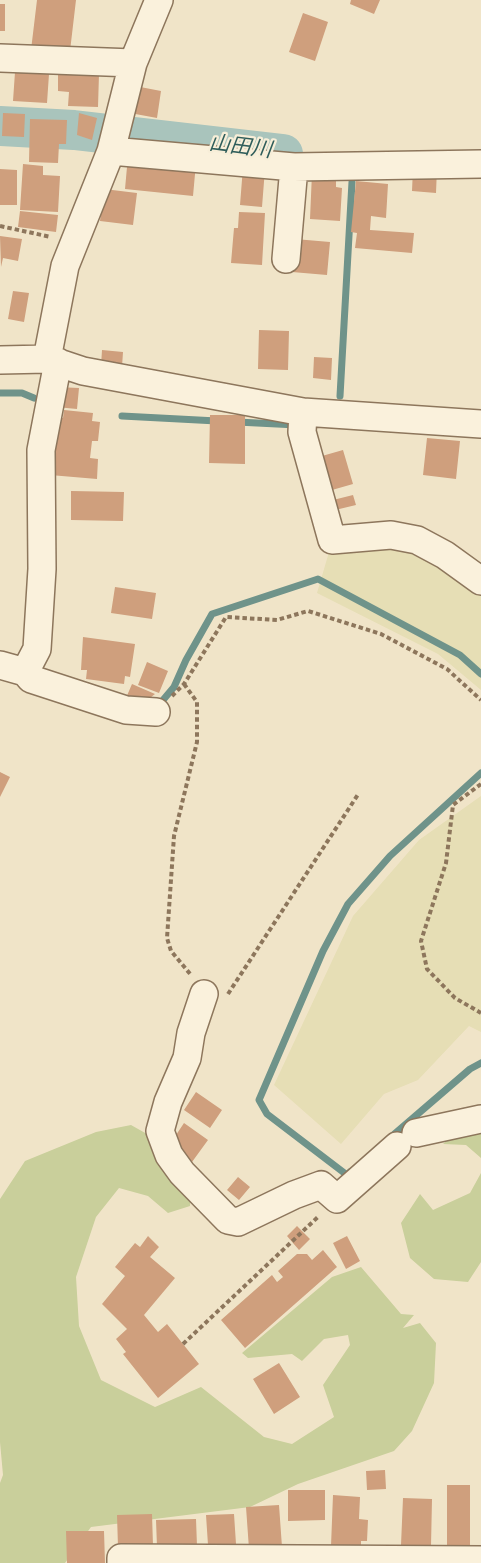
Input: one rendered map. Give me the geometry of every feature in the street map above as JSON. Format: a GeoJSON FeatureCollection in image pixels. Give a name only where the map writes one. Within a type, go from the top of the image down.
{"type":"FeatureCollection","features":[{"type":"Feature","properties":{"kind":"street"},"geometry":{"type":"LineString","coordinates":[[156,712],[126,710],[31,679],[12,669],[37,649],[42,569],[41,450],[65,266],[111,151],[133,63],[159,0]]}},
{"type":"Feature","properties":{"kind":"street"},"geometry":{"type":"LineString","coordinates":[[0,57],[133,63]]}},
{"type":"Feature","properties":{"kind":"street"},"geometry":{"type":"LineString","coordinates":[[111,151],[294,167],[481,164]]}},
{"type":"Feature","properties":{"kind":"street"},"geometry":{"type":"LineString","coordinates":[[286,259],[294,167]]}},
{"type":"Feature","properties":{"kind":"street"},"geometry":{"type":"LineString","coordinates":[[0,360],[53,361],[82,371],[302,421],[481,424]]}},
{"type":"Feature","properties":{"kind":"street"},"geometry":{"type":"LineString","coordinates":[[302,421],[332,540],[390,535],[417,540],[445,555],[481,581]]}},
{"type":"Feature","properties":{"kind":"street"},"geometry":{"type":"LineString","coordinates":[[215,996],[191,1033],[187,1058],[168,1101],[160,1131],[169,1155],[182,1173],[228,1220],[238,1222],[294,1195],[321,1185],[337,1199],[407,1140],[481,1119]]}},
{"type":"Feature","properties":{"kind":"street"},"geometry":{"type":"LineString","coordinates":[[121,1563],[121,1558],[265,1561],[481,1560]]}},
{"type":"Feature","properties":{"kind":"path"},"geometry":{"type":"LineString","coordinates":[[0,226],[75,242]]}},
{"type":"Feature","properties":{"kind":"path"},"geometry":{"type":"LineString","coordinates":[[359,793],[215,996],[171,951],[167,938],[174,836],[197,742],[197,702],[184,684],[226,617],[277,620],[308,611],[381,634],[447,669],[481,700]]}},
{"type":"Feature","properties":{"kind":"path"},"geometry":{"type":"LineString","coordinates":[[481,784],[453,805],[446,863],[421,942],[427,969],[454,998],[481,1013]]}},
{"type":"Feature","properties":{"kind":"path"},"geometry":{"type":"LineString","coordinates":[[183,1344],[337,1199]]}},
{"type":"Feature","properties":{"kind":"shaded area"},"geometry":{"type":"Polygon","coordinates":[[[392,546],[442,560],[481,593],[481,690],[438,654],[317,593],[329,552],[392,546]]]}},
{"type":"Feature","properties":{"kind":"shaded area"},"geometry":{"type":"Polygon","coordinates":[[[481,796],[481,1032],[469,1026],[418,1080],[384,1094],[341,1144],[274,1085],[353,916],[419,840],[481,796]]]}},
{"type":"Feature","properties":{"kind":"green space"},"geometry":{"type":"Polygon","coordinates":[[[481,1112],[481,1158],[466,1145],[443,1144],[473,1116],[481,1112]]]}},
{"type":"Feature","properties":{"kind":"green space"},"geometry":{"type":"Polygon","coordinates":[[[131,1125],[170,1147],[192,1176],[190,1206],[168,1213],[148,1196],[119,1188],[96,1217],[76,1277],[79,1326],[101,1380],[155,1407],[201,1387],[264,1437],[292,1444],[334,1417],[323,1385],[350,1345],[348,1335],[324,1339],[302,1361],[292,1354],[248,1358],[242,1353],[332,1277],[361,1267],[401,1314],[414,1315],[403,1328],[420,1323],[436,1343],[434,1383],[412,1431],[394,1451],[298,1484],[250,1507],[91,1527],[65,1563],[0,1563],[0,1483],[3,1475],[0,1442],[0,1199],[25,1161],[96,1132],[131,1125]]]}},
{"type":"Feature","properties":{"kind":"green space"},"geometry":{"type":"Polygon","coordinates":[[[481,1173],[481,1262],[468,1282],[434,1279],[410,1258],[401,1223],[420,1194],[433,1210],[470,1193],[481,1173]]]}},
{"type":"Feature","properties":{"kind":"building"},"geometry":{"type":"Polygon","coordinates":[[[37,0],[76,0],[70,51],[31,50],[37,0]]]}},
{"type":"Feature","properties":{"kind":"building"},"geometry":{"type":"Polygon","coordinates":[[[351,0],[380,0],[374,14],[350,4],[351,0]]]}},
{"type":"Feature","properties":{"kind":"building"},"geometry":{"type":"Polygon","coordinates":[[[0,4],[5,4],[5,31],[0,31],[0,4]]]}},
{"type":"Feature","properties":{"kind":"building"},"geometry":{"type":"Polygon","coordinates":[[[303,13],[328,22],[315,61],[289,52],[303,13]]]}},
{"type":"Feature","properties":{"kind":"building"},"geometry":{"type":"Polygon","coordinates":[[[15,72],[49,74],[47,103],[13,101],[15,72]]]}},
{"type":"Feature","properties":{"kind":"building"},"geometry":{"type":"Polygon","coordinates":[[[58,73],[99,74],[98,107],[68,106],[69,92],[58,91],[58,73]]]}},
{"type":"Feature","properties":{"kind":"building"},"geometry":{"type":"Polygon","coordinates":[[[135,86],[161,91],[157,118],[130,113],[135,86]]]}},
{"type":"Feature","properties":{"kind":"building"},"geometry":{"type":"Polygon","coordinates":[[[3,113],[25,114],[24,137],[2,136],[3,113]]]}},
{"type":"Feature","properties":{"kind":"building"},"geometry":{"type":"Polygon","coordinates":[[[79,113],[97,118],[92,140],[77,135],[79,113]]]}},
{"type":"Feature","properties":{"kind":"building"},"geometry":{"type":"Polygon","coordinates":[[[30,119],[67,120],[66,144],[59,144],[58,163],[29,162],[30,119]]]}},
{"type":"Feature","properties":{"kind":"building"},"geometry":{"type":"Polygon","coordinates":[[[128,156],[196,163],[193,196],[125,189],[128,156]]]}},
{"type":"Feature","properties":{"kind":"building"},"geometry":{"type":"Polygon","coordinates":[[[23,164],[43,166],[43,175],[60,176],[58,212],[20,210],[23,164]]]}},
{"type":"Feature","properties":{"kind":"building"},"geometry":{"type":"Polygon","coordinates":[[[243,167],[265,169],[262,207],[240,205],[243,167]]]}},
{"type":"Feature","properties":{"kind":"building"},"geometry":{"type":"Polygon","coordinates":[[[413,168],[437,168],[436,193],[412,191],[413,168]]]}},
{"type":"Feature","properties":{"kind":"building"},"geometry":{"type":"Polygon","coordinates":[[[0,169],[17,170],[17,205],[0,205],[0,169]]]}},
{"type":"Feature","properties":{"kind":"building"},"geometry":{"type":"Polygon","coordinates":[[[312,173],[336,174],[336,187],[342,188],[340,221],[310,219],[312,173]]]}},
{"type":"Feature","properties":{"kind":"building"},"geometry":{"type":"Polygon","coordinates":[[[356,181],[388,184],[386,218],[371,216],[370,230],[414,233],[412,253],[355,248],[357,233],[351,232],[356,181]]]}},
{"type":"Feature","properties":{"kind":"building"},"geometry":{"type":"Polygon","coordinates":[[[104,189],[137,193],[133,225],[100,221],[104,189]]]}},
{"type":"Feature","properties":{"kind":"building"},"geometry":{"type":"Polygon","coordinates":[[[20,211],[58,215],[56,232],[18,227],[20,211]]]}},
{"type":"Feature","properties":{"kind":"building"},"geometry":{"type":"Polygon","coordinates":[[[239,212],[265,213],[262,265],[231,263],[234,228],[238,228],[239,212]]]}},
{"type":"Feature","properties":{"kind":"building"},"geometry":{"type":"Polygon","coordinates":[[[0,236],[22,239],[18,261],[3,258],[1,267],[0,236]]]}},
{"type":"Feature","properties":{"kind":"building"},"geometry":{"type":"Polygon","coordinates":[[[295,239],[330,242],[327,275],[292,272],[295,239]]]}},
{"type":"Feature","properties":{"kind":"building"},"geometry":{"type":"Polygon","coordinates":[[[13,291],[29,293],[24,322],[8,319],[13,291]]]}},
{"type":"Feature","properties":{"kind":"building"},"geometry":{"type":"Polygon","coordinates":[[[259,330],[289,331],[288,370],[258,369],[259,330]]]}},
{"type":"Feature","properties":{"kind":"building"},"geometry":{"type":"Polygon","coordinates":[[[102,350],[123,352],[122,367],[101,366],[102,350]]]}},
{"type":"Feature","properties":{"kind":"building"},"geometry":{"type":"Polygon","coordinates":[[[314,357],[332,358],[331,380],[313,378],[314,357]]]}},
{"type":"Feature","properties":{"kind":"building"},"geometry":{"type":"Polygon","coordinates":[[[57,387],[79,388],[77,409],[56,407],[57,387]]]}},
{"type":"Feature","properties":{"kind":"building"},"geometry":{"type":"Polygon","coordinates":[[[64,410],[93,413],[92,421],[100,422],[98,441],[92,441],[90,458],[98,459],[97,479],[50,475],[55,417],[63,418],[64,410]]]}},
{"type":"Feature","properties":{"kind":"building"},"geometry":{"type":"Polygon","coordinates":[[[210,415],[245,415],[245,464],[209,463],[210,415]]]}},
{"type":"Feature","properties":{"kind":"building"},"geometry":{"type":"Polygon","coordinates":[[[427,438],[460,441],[456,479],[423,475],[427,438]]]}},
{"type":"Feature","properties":{"kind":"building"},"geometry":{"type":"Polygon","coordinates":[[[343,450],[353,484],[325,492],[315,458],[343,450]]]}},
{"type":"Feature","properties":{"kind":"building"},"geometry":{"type":"Polygon","coordinates":[[[71,491],[124,492],[123,521],[71,520],[71,491]]]}},
{"type":"Feature","properties":{"kind":"building"},"geometry":{"type":"Polygon","coordinates":[[[353,495],[356,505],[331,511],[329,501],[353,495]]]}},
{"type":"Feature","properties":{"kind":"building"},"geometry":{"type":"Polygon","coordinates":[[[115,587],[156,593],[152,619],[111,613],[115,587]]]}},
{"type":"Feature","properties":{"kind":"building"},"geometry":{"type":"Polygon","coordinates":[[[83,637],[135,644],[130,677],[125,676],[124,684],[86,679],[87,670],[81,670],[83,637]]]}},
{"type":"Feature","properties":{"kind":"building"},"geometry":{"type":"Polygon","coordinates":[[[147,662],[168,671],[159,693],[138,685],[147,662]]]}},
{"type":"Feature","properties":{"kind":"building"},"geometry":{"type":"Polygon","coordinates":[[[132,684],[155,694],[142,704],[126,698],[132,684]]]}},
{"type":"Feature","properties":{"kind":"building"},"geometry":{"type":"Polygon","coordinates":[[[0,772],[10,777],[0,797],[0,772]]]}},
{"type":"Feature","properties":{"kind":"building"},"geometry":{"type":"Polygon","coordinates":[[[196,1092],[222,1110],[210,1128],[184,1110],[196,1092]]]}},
{"type":"Feature","properties":{"kind":"building"},"geometry":{"type":"Polygon","coordinates":[[[184,1123],[208,1140],[192,1162],[170,1144],[184,1123]]]}},
{"type":"Feature","properties":{"kind":"building"},"geometry":{"type":"Polygon","coordinates":[[[238,1177],[250,1187],[239,1200],[227,1190],[238,1177]]]}},
{"type":"Feature","properties":{"kind":"building"},"geometry":{"type":"Polygon","coordinates":[[[297,1226],[310,1239],[299,1250],[287,1236],[297,1226]]]}},
{"type":"Feature","properties":{"kind":"building"},"geometry":{"type":"Polygon","coordinates":[[[148,1236],[159,1247],[150,1257],[175,1278],[144,1315],[158,1332],[167,1324],[199,1364],[158,1398],[123,1354],[126,1352],[116,1339],[127,1329],[102,1304],[125,1276],[115,1267],[135,1243],[140,1247],[148,1236]]]}},
{"type":"Feature","properties":{"kind":"building"},"geometry":{"type":"Polygon","coordinates":[[[347,1236],[360,1261],[346,1269],[333,1243],[347,1236]]]}},
{"type":"Feature","properties":{"kind":"building"},"geometry":{"type":"Polygon","coordinates":[[[323,1250],[337,1267],[245,1348],[221,1320],[272,1275],[277,1282],[283,1277],[278,1271],[297,1254],[307,1254],[312,1260],[323,1250]]]}},
{"type":"Feature","properties":{"kind":"building"},"geometry":{"type":"Polygon","coordinates":[[[279,1363],[300,1397],[274,1414],[253,1379],[279,1363]]]}},
{"type":"Feature","properties":{"kind":"building"},"geometry":{"type":"Polygon","coordinates":[[[385,1470],[386,1489],[367,1490],[366,1471],[385,1470]]]}},
{"type":"Feature","properties":{"kind":"building"},"geometry":{"type":"Polygon","coordinates":[[[447,1485],[470,1485],[470,1549],[447,1549],[447,1485]]]}},
{"type":"Feature","properties":{"kind":"building"},"geometry":{"type":"Polygon","coordinates":[[[288,1490],[325,1490],[325,1520],[288,1521],[288,1490]]]}},
{"type":"Feature","properties":{"kind":"building"},"geometry":{"type":"Polygon","coordinates":[[[333,1495],[360,1497],[359,1519],[368,1520],[367,1541],[361,1541],[361,1547],[331,1546],[333,1495]]]}},
{"type":"Feature","properties":{"kind":"building"},"geometry":{"type":"Polygon","coordinates":[[[403,1498],[432,1499],[431,1546],[401,1545],[403,1498]]]}},
{"type":"Feature","properties":{"kind":"building"},"geometry":{"type":"Polygon","coordinates":[[[279,1505],[282,1547],[249,1549],[246,1507],[279,1505]]]}},
{"type":"Feature","properties":{"kind":"building"},"geometry":{"type":"Polygon","coordinates":[[[152,1514],[153,1546],[118,1547],[117,1515],[152,1514]]]}},
{"type":"Feature","properties":{"kind":"building"},"geometry":{"type":"Polygon","coordinates":[[[234,1514],[236,1544],[208,1545],[206,1515],[234,1514]]]}},
{"type":"Feature","properties":{"kind":"building"},"geometry":{"type":"Polygon","coordinates":[[[196,1519],[197,1546],[157,1547],[156,1520],[196,1519]]]}},
{"type":"Feature","properties":{"kind":"building"},"geometry":{"type":"Polygon","coordinates":[[[66,1531],[104,1531],[105,1563],[67,1563],[66,1531]]]}},
{"type":"Feature","properties":{"kind":"waterway","name":"山田川"},"geometry":{"type":"LineString","coordinates":[[0,126],[74,130],[283,154]]}},
{"type":"Feature","properties":{"kind":"waterway"},"geometry":{"type":"LineString","coordinates":[[340,396],[352,182]]}},
{"type":"Feature","properties":{"kind":"waterway"},"geometry":{"type":"LineString","coordinates":[[0,393],[22,393],[34,398]]}},
{"type":"Feature","properties":{"kind":"waterway"},"geometry":{"type":"LineString","coordinates":[[122,416],[217,421]]}},
{"type":"Feature","properties":{"kind":"waterway"},"geometry":{"type":"LineString","coordinates":[[237,422],[297,425]]}},
{"type":"Feature","properties":{"kind":"waterway"},"geometry":{"type":"LineString","coordinates":[[158,706],[174,687],[186,660],[212,614],[318,579],[460,655],[481,674]]}},
{"type":"Feature","properties":{"kind":"waterway"},"geometry":{"type":"LineString","coordinates":[[350,1172],[347,1175],[267,1114],[259,1100],[323,951],[348,904],[390,856],[481,773]]}},
{"type":"Feature","properties":{"kind":"waterway"},"geometry":{"type":"LineString","coordinates":[[391,1137],[470,1069],[481,1063]]}}]}
